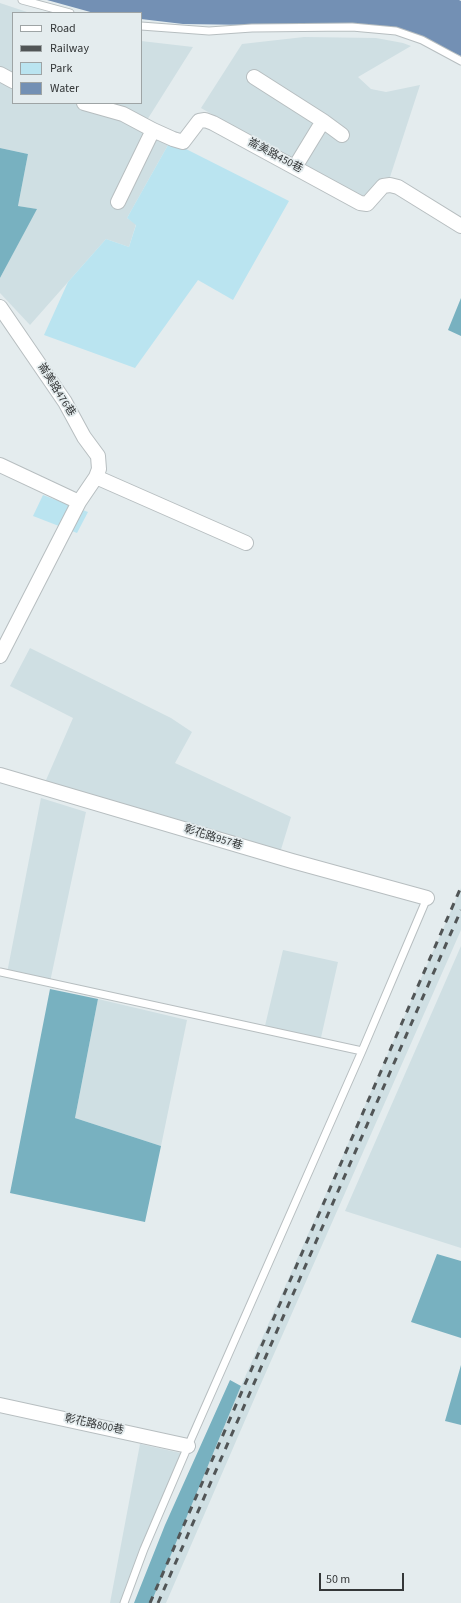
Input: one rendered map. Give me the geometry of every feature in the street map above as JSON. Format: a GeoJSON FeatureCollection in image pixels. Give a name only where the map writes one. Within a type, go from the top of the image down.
{"type":"FeatureCollection","features":[{"type":"Feature","properties":{"kind":"street"},"geometry":{"type":"LineString","coordinates":[[0,74],[12,80]]}},
{"type":"Feature","properties":{"kind":"street"},"geometry":{"type":"LineString","coordinates":[[254,77],[323,121],[342,135]]}},
{"type":"Feature","properties":{"kind":"street","name":"崙美路450巷"},"geometry":{"type":"LineString","coordinates":[[88,104],[123,114],[174,140],[183,142],[199,121],[205,120],[360,203],[367,204],[383,186],[398,186],[461,226]]}},
{"type":"Feature","properties":{"kind":"street"},"geometry":{"type":"LineString","coordinates":[[295,167],[323,121]]}},
{"type":"Feature","properties":{"kind":"street"},"geometry":{"type":"LineString","coordinates":[[118,202],[153,130]]}},
{"type":"Feature","properties":{"kind":"street","name":"崙美路476巷"},"geometry":{"type":"LineString","coordinates":[[0,307],[55,386],[84,437],[98,456],[100,469],[79,502],[0,656]]}},
{"type":"Feature","properties":{"kind":"street"},"geometry":{"type":"LineString","coordinates":[[0,465],[79,502]]}},
{"type":"Feature","properties":{"kind":"street"},"geometry":{"type":"LineString","coordinates":[[96,477],[246,543]]}},
{"type":"Feature","properties":{"kind":"street","name":"彰花路957巷"},"geometry":{"type":"LineString","coordinates":[[0,775],[292,861],[427,898]]}},
{"type":"Feature","properties":{"kind":"street","name":"彰花路800巷"},"geometry":{"type":"LineString","coordinates":[[0,1405],[188,1446]]}},
{"type":"Feature","properties":{"kind":"lane"},"geometry":{"type":"LineString","coordinates":[[22,0],[66,12]]}},
{"type":"Feature","properties":{"kind":"lane"},"geometry":{"type":"LineString","coordinates":[[142,26],[209,31],[252,28],[352,27],[396,31],[422,40],[461,61]]}},
{"type":"Feature","properties":{"kind":"lane"},"geometry":{"type":"LineString","coordinates":[[124,1603],[188,1446],[362,1051],[427,898]]}},
{"type":"Feature","properties":{"kind":"lane"},"geometry":{"type":"LineString","coordinates":[[0,972],[362,1051]]}},
{"type":"Feature","properties":{"kind":"shaded area"},"geometry":{"type":"Polygon","coordinates":[[[0,3],[27,12],[12,12],[12,104],[142,104],[142,41],[193,47],[142,128],[168,145],[127,218],[136,224],[129,247],[106,239],[30,325],[0,293],[0,278],[36,209],[18,206],[28,154],[0,148],[0,3]]]}},
{"type":"Feature","properties":{"kind":"shaded area"},"geometry":{"type":"Polygon","coordinates":[[[304,37],[376,38],[411,46],[358,77],[371,89],[386,92],[420,85],[390,177],[381,178],[368,195],[361,196],[351,193],[201,108],[242,44],[304,37]]]}},
{"type":"Feature","properties":{"kind":"shaded area"},"geometry":{"type":"Polygon","coordinates":[[[0,148],[28,154],[18,206],[37,209],[0,278],[0,148]]]}},
{"type":"Feature","properties":{"kind":"shaded area"},"geometry":{"type":"Polygon","coordinates":[[[461,298],[461,336],[448,330],[461,298]]]}},
{"type":"Feature","properties":{"kind":"shaded area"},"geometry":{"type":"Polygon","coordinates":[[[30,648],[171,718],[192,732],[175,763],[291,817],[279,856],[43,787],[73,718],[10,686],[30,648]]]}},
{"type":"Feature","properties":{"kind":"shaded area"},"geometry":{"type":"Polygon","coordinates":[[[41,798],[86,812],[50,982],[7,973],[41,798]]]}},
{"type":"Feature","properties":{"kind":"shaded area"},"geometry":{"type":"Polygon","coordinates":[[[461,888],[461,930],[166,1603],[151,1603],[241,1386],[461,888]]]}},
{"type":"Feature","properties":{"kind":"shaded area"},"geometry":{"type":"Polygon","coordinates":[[[461,946],[461,1248],[345,1211],[461,946]]]}},
{"type":"Feature","properties":{"kind":"shaded area"},"geometry":{"type":"Polygon","coordinates":[[[283,950],[338,962],[320,1042],[264,1030],[283,950]]]}},
{"type":"Feature","properties":{"kind":"shaded area"},"geometry":{"type":"Polygon","coordinates":[[[50,989],[98,999],[75,1118],[161,1146],[145,1222],[10,1193],[50,989]]]}},
{"type":"Feature","properties":{"kind":"shaded area"},"geometry":{"type":"Polygon","coordinates":[[[98,999],[187,1020],[161,1146],[75,1118],[98,999]]]}},
{"type":"Feature","properties":{"kind":"shaded area"},"geometry":{"type":"Polygon","coordinates":[[[437,1254],[461,1261],[461,1338],[411,1322],[437,1254]]]}},
{"type":"Feature","properties":{"kind":"shaded area"},"geometry":{"type":"Polygon","coordinates":[[[461,1365],[461,1425],[445,1421],[461,1365]]]}},
{"type":"Feature","properties":{"kind":"shaded area"},"geometry":{"type":"Polygon","coordinates":[[[230,1380],[241,1386],[151,1603],[134,1603],[165,1525],[230,1380]]]}},
{"type":"Feature","properties":{"kind":"shaded area"},"geometry":{"type":"Polygon","coordinates":[[[140,1444],[185,1454],[123,1603],[110,1603],[140,1444]]]}},
{"type":"Feature","properties":{"kind":"green space"},"geometry":{"type":"Polygon","coordinates":[[[168,145],[184,148],[289,201],[233,300],[198,280],[135,368],[44,335],[68,282],[106,239],[129,247],[136,225],[127,218],[168,145]]]}},
{"type":"Feature","properties":{"kind":"green space"},"geometry":{"type":"Polygon","coordinates":[[[43,495],[88,512],[77,533],[33,516],[43,495]]]}},
{"type":"Feature","properties":{"kind":"water"},"geometry":{"type":"Polygon","coordinates":[[[47,0],[459,0],[461,1],[461,56],[405,30],[393,27],[183,24],[142,19],[142,12],[90,12],[47,0]]]}},
{"type":"Feature","properties":{"kind":"railway"},"geometry":{"type":"LineString","coordinates":[[150,1603],[461,887]]}},
{"type":"Feature","properties":{"kind":"railway"},"geometry":{"type":"LineString","coordinates":[[158,1603],[461,910]]}}]}
